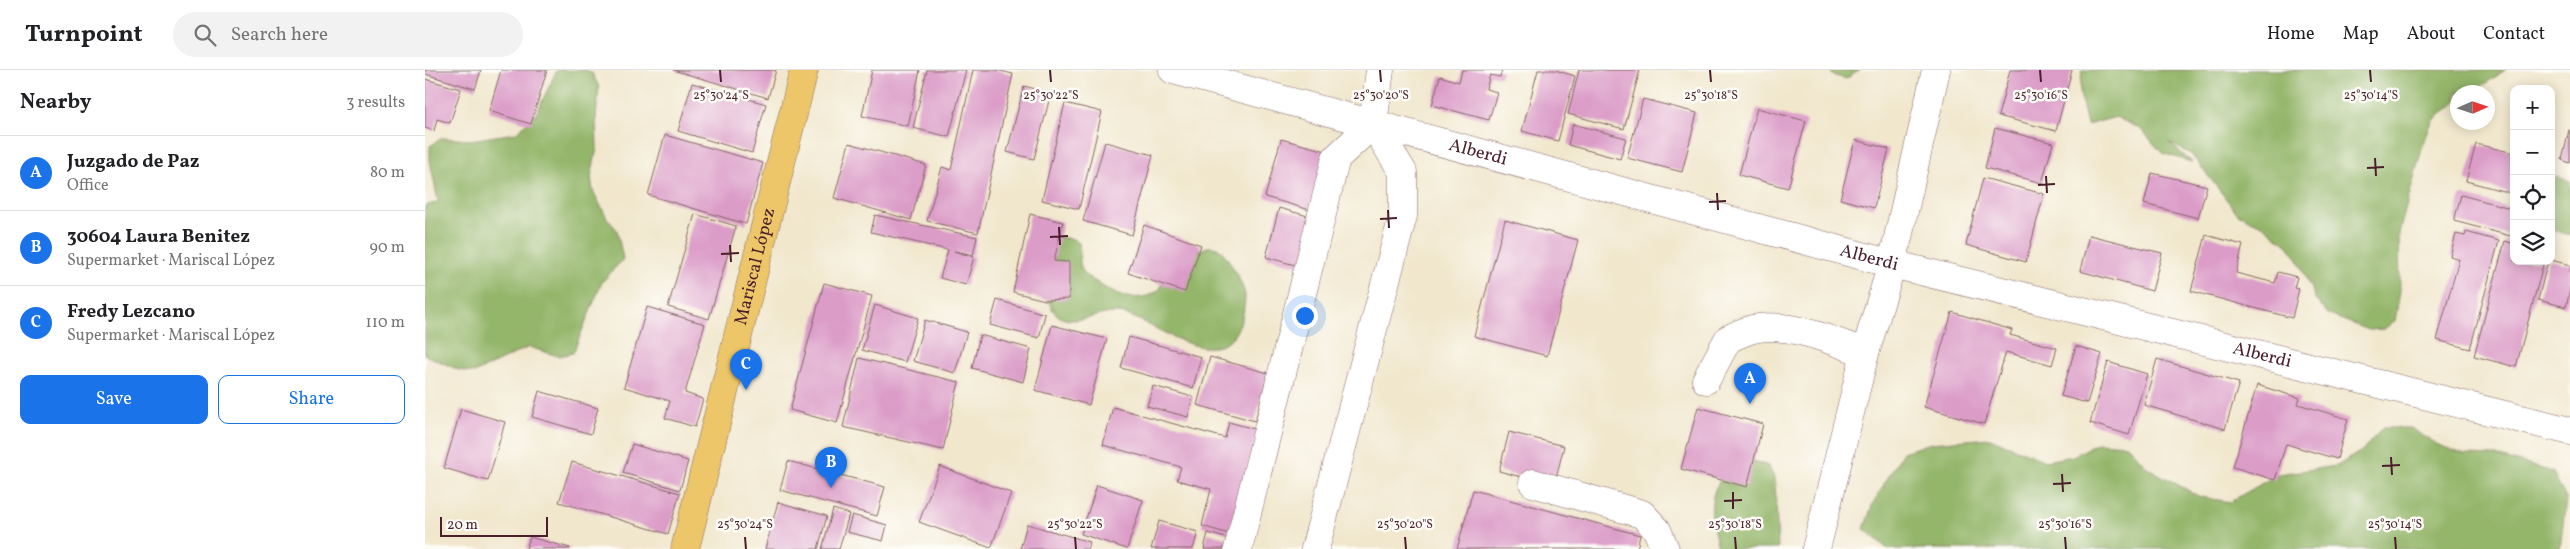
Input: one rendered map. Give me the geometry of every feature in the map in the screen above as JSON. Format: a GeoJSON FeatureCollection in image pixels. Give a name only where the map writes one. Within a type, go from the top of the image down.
{"type":"FeatureCollection","features":[{"type":"Feature","properties":{"kind":"main road","name":"Mariscal López"},"geometry":{"type":"LineString","coordinates":[[685,549],[804,70]]}},
{"type":"Feature","properties":{"kind":"street","name":"Alberdi"},"geometry":{"type":"LineString","coordinates":[[1173,70],[1892,264],[2570,431]]}},
{"type":"Feature","properties":{"kind":"street"},"geometry":{"type":"LineString","coordinates":[[1315,549],[1403,216],[1403,172],[1373,124],[1380,70]]}},
{"type":"Feature","properties":{"kind":"street"},"geometry":{"type":"LineString","coordinates":[[1816,549],[1865,352],[1892,264],[1936,70]]}},
{"type":"Feature","properties":{"kind":"street"},"geometry":{"type":"LineString","coordinates":[[1238,549],[1335,158],[1373,124]]}},
{"type":"Feature","properties":{"kind":"street"},"geometry":{"type":"LineString","coordinates":[[1707,380],[1727,339],[1753,329],[1774,328],[1816,335],[1865,352]]}},
{"type":"Feature","properties":{"kind":"street"},"geometry":{"type":"LineString","coordinates":[[1533,483],[1642,514],[1657,530],[1665,549]]}},
{"type":"Feature","properties":{"kind":"green space"},"geometry":{"type":"Polygon","coordinates":[[[557,70],[586,70],[592,73],[599,87],[596,117],[597,148],[591,177],[593,191],[607,218],[617,230],[623,259],[602,282],[573,353],[558,356],[529,347],[474,373],[459,370],[425,355],[425,206],[438,202],[430,160],[430,146],[442,138],[470,140],[516,133],[536,114],[557,70]]]}},
{"type":"Feature","properties":{"kind":"green space"},"geometry":{"type":"Polygon","coordinates":[[[1832,70],[1859,70],[1846,79],[1832,75],[1832,70]]]}},
{"type":"Feature","properties":{"kind":"green space"},"geometry":{"type":"Polygon","coordinates":[[[2082,70],[2506,70],[2483,85],[2450,85],[2450,107],[2432,121],[2422,148],[2399,233],[2400,291],[2395,321],[2384,329],[2369,330],[2327,314],[2316,300],[2297,258],[2288,246],[2264,226],[2238,214],[2191,154],[2168,142],[2192,162],[2162,153],[2142,130],[2116,117],[2087,125],[2080,94],[2082,70]]]}},
{"type":"Feature","properties":{"kind":"green space"},"geometry":{"type":"Polygon","coordinates":[[[2555,178],[2570,181],[2570,235],[2555,230],[2555,178]]]}},
{"type":"Feature","properties":{"kind":"green space"},"geometry":{"type":"Polygon","coordinates":[[[1058,237],[1073,239],[1079,243],[1081,266],[1087,276],[1117,294],[1133,297],[1148,296],[1158,291],[1170,273],[1202,249],[1213,247],[1218,249],[1224,253],[1239,278],[1245,296],[1244,310],[1236,332],[1226,343],[1213,347],[1198,346],[1182,341],[1124,314],[1103,314],[1071,320],[1061,318],[1054,311],[1048,299],[1052,239],[1058,237]]]}},
{"type":"Feature","properties":{"kind":"green space"},"geometry":{"type":"Polygon","coordinates":[[[2382,428],[2411,428],[2436,444],[2465,455],[2496,456],[2553,472],[2566,499],[2560,549],[1888,549],[1864,529],[1873,503],[1903,452],[1931,443],[1990,438],[2045,461],[2073,456],[2098,443],[2127,445],[2148,468],[2200,497],[2230,502],[2278,474],[2337,466],[2363,450],[2382,428]]]}},
{"type":"Feature","properties":{"kind":"green space"},"geometry":{"type":"Polygon","coordinates":[[[1753,461],[1768,466],[1775,479],[1778,549],[1719,549],[1711,509],[1715,489],[1728,472],[1753,461]]]}},
{"type":"Feature","properties":{"kind":"building"},"geometry":{"type":"Polygon","coordinates":[[[425,70],[481,70],[475,89],[425,74],[425,70]]]}},
{"type":"Feature","properties":{"kind":"building"},"geometry":{"type":"Polygon","coordinates":[[[501,70],[547,70],[531,124],[489,111],[501,70]]]}},
{"type":"Feature","properties":{"kind":"building"},"geometry":{"type":"Polygon","coordinates":[[[673,70],[776,70],[768,98],[673,70]]]}},
{"type":"Feature","properties":{"kind":"building"},"geometry":{"type":"Polygon","coordinates":[[[872,70],[920,70],[908,126],[862,116],[872,70]]]}},
{"type":"Feature","properties":{"kind":"building"},"geometry":{"type":"Polygon","coordinates":[[[927,70],[966,70],[949,137],[913,128],[927,70]]]}},
{"type":"Feature","properties":{"kind":"building"},"geometry":{"type":"Polygon","coordinates":[[[973,70],[996,70],[1013,74],[978,233],[927,221],[942,167],[951,170],[973,70]]]}},
{"type":"Feature","properties":{"kind":"building"},"geometry":{"type":"Polygon","coordinates":[[[1462,70],[1502,70],[1500,77],[1490,75],[1486,89],[1497,92],[1489,120],[1432,105],[1440,76],[1459,82],[1462,70]]]}},
{"type":"Feature","properties":{"kind":"building"},"geometry":{"type":"Polygon","coordinates":[[[1538,70],[1555,70],[1575,76],[1558,141],[1522,131],[1538,70]]]}},
{"type":"Feature","properties":{"kind":"building"},"geometry":{"type":"Polygon","coordinates":[[[1579,70],[1640,70],[1624,129],[1568,114],[1579,70]]]}},
{"type":"Feature","properties":{"kind":"building"},"geometry":{"type":"Polygon","coordinates":[[[2010,70],[2072,70],[2056,131],[1998,116],[2010,70]]]}},
{"type":"Feature","properties":{"kind":"building"},"geometry":{"type":"Polygon","coordinates":[[[425,79],[461,89],[450,123],[437,119],[434,131],[425,128],[425,79]]]}},
{"type":"Feature","properties":{"kind":"building"},"geometry":{"type":"Polygon","coordinates":[[[692,83],[766,104],[752,153],[678,131],[692,83]]]}},
{"type":"Feature","properties":{"kind":"building"},"geometry":{"type":"Polygon","coordinates":[[[1024,86],[1051,93],[1034,159],[1007,152],[1024,86]]]}},
{"type":"Feature","properties":{"kind":"building"},"geometry":{"type":"Polygon","coordinates":[[[1643,99],[1697,113],[1682,172],[1627,158],[1643,99]]]}},
{"type":"Feature","properties":{"kind":"building"},"geometry":{"type":"Polygon","coordinates":[[[1065,103],[1102,112],[1079,209],[1042,200],[1065,103]]]}},
{"type":"Feature","properties":{"kind":"building"},"geometry":{"type":"Polygon","coordinates":[[[1757,108],[1806,121],[1788,188],[1739,175],[1757,108]]]}},
{"type":"Feature","properties":{"kind":"building"},"geometry":{"type":"Polygon","coordinates":[[[1573,124],[1626,138],[1620,159],[1568,145],[1573,124]]]}},
{"type":"Feature","properties":{"kind":"building"},"geometry":{"type":"Polygon","coordinates":[[[1995,128],[2053,143],[2042,183],[1985,168],[1995,128]]]}},
{"type":"Feature","properties":{"kind":"building"},"geometry":{"type":"Polygon","coordinates":[[[2570,130],[2570,163],[2562,160],[2570,130]]]}},
{"type":"Feature","properties":{"kind":"building"},"geometry":{"type":"Polygon","coordinates":[[[665,135],[763,163],[746,224],[648,195],[665,135]]]}},
{"type":"Feature","properties":{"kind":"building"},"geometry":{"type":"Polygon","coordinates":[[[1281,139],[1326,151],[1310,210],[1265,197],[1281,139]]]}},
{"type":"Feature","properties":{"kind":"building"},"geometry":{"type":"Polygon","coordinates":[[[1855,140],[1889,149],[1874,208],[1840,199],[1855,140]]]}},
{"type":"Feature","properties":{"kind":"building"},"geometry":{"type":"Polygon","coordinates":[[[1105,142],[1153,155],[1132,235],[1083,221],[1105,142]]]}},
{"type":"Feature","properties":{"kind":"building"},"geometry":{"type":"Polygon","coordinates":[[[849,143],[926,165],[911,220],[834,198],[849,143]]]}},
{"type":"Feature","properties":{"kind":"building"},"geometry":{"type":"Polygon","coordinates":[[[2476,144],[2510,152],[2510,193],[2466,181],[2476,144]]]}},
{"type":"Feature","properties":{"kind":"building"},"geometry":{"type":"Polygon","coordinates":[[[2152,173],[2207,186],[2198,218],[2144,204],[2152,173]]]}},
{"type":"Feature","properties":{"kind":"building"},"geometry":{"type":"Polygon","coordinates":[[[1983,178],[2044,194],[2026,262],[1966,245],[1983,178]]]}},
{"type":"Feature","properties":{"kind":"building"},"geometry":{"type":"Polygon","coordinates":[[[2461,195],[2510,208],[2510,236],[2454,221],[2461,195]]]}},
{"type":"Feature","properties":{"kind":"building"},"geometry":{"type":"Polygon","coordinates":[[[1279,208],[1315,218],[1302,267],[1266,257],[1279,208]]]}},
{"type":"Feature","properties":{"kind":"building"},"geometry":{"type":"Polygon","coordinates":[[[695,214],[736,226],[709,319],[668,307],[695,214]]]}},
{"type":"Feature","properties":{"kind":"building"},"geometry":{"type":"Polygon","coordinates":[[[1030,214],[1063,222],[1054,261],[1069,262],[1069,299],[1045,300],[1013,292],[1030,214]]]}},
{"type":"Feature","properties":{"kind":"building"},"geometry":{"type":"Polygon","coordinates":[[[875,215],[977,237],[973,255],[954,251],[974,257],[966,285],[940,278],[948,250],[871,232],[875,215]]]}},
{"type":"Feature","properties":{"kind":"building"},"geometry":{"type":"Polygon","coordinates":[[[1505,220],[1578,240],[1547,356],[1474,336],[1505,220]]]}},
{"type":"Feature","properties":{"kind":"building"},"geometry":{"type":"Polygon","coordinates":[[[1144,225],[1201,245],[1185,292],[1128,273],[1144,225]]]}},
{"type":"Feature","properties":{"kind":"building"},"geometry":{"type":"Polygon","coordinates":[[[2466,232],[2499,241],[2470,349],[2437,340],[2459,259],[2450,256],[2456,234],[2465,236],[2466,232]]]}},
{"type":"Feature","properties":{"kind":"building"},"geometry":{"type":"Polygon","coordinates":[[[2089,235],[2162,253],[2152,291],[2080,271],[2089,235]]]}},
{"type":"Feature","properties":{"kind":"building"},"geometry":{"type":"Polygon","coordinates":[[[2206,235],[2243,245],[2236,273],[2275,283],[2278,272],[2297,277],[2294,288],[2299,289],[2292,318],[2191,291],[2206,235]]]}},
{"type":"Feature","properties":{"kind":"building"},"geometry":{"type":"Polygon","coordinates":[[[2505,241],[2510,243],[2510,265],[2543,265],[2516,367],[2474,356],[2505,241]]]}},
{"type":"Feature","properties":{"kind":"building"},"geometry":{"type":"Polygon","coordinates":[[[2555,261],[2570,265],[2570,290],[2566,307],[2538,300],[2547,265],[2555,265],[2555,261]]]}},
{"type":"Feature","properties":{"kind":"building"},"geometry":{"type":"Polygon","coordinates":[[[824,283],[872,296],[837,423],[790,410],[824,283]]]}},
{"type":"Feature","properties":{"kind":"building"},"geometry":{"type":"Polygon","coordinates":[[[997,300],[1045,314],[1039,338],[990,325],[997,300]]]}},
{"type":"Feature","properties":{"kind":"building"},"geometry":{"type":"Polygon","coordinates":[[[875,305],[918,318],[905,362],[862,350],[875,305]]]}},
{"type":"Feature","properties":{"kind":"building"},"geometry":{"type":"Polygon","coordinates":[[[647,307],[705,324],[685,393],[703,399],[695,427],[665,418],[670,401],[624,387],[647,307]]]}},
{"type":"Feature","properties":{"kind":"building"},"geometry":{"type":"Polygon","coordinates":[[[1952,312],[2012,330],[2010,335],[2057,348],[2052,365],[2006,352],[1984,424],[1924,407],[1952,312]]]}},
{"type":"Feature","properties":{"kind":"building"},"geometry":{"type":"Polygon","coordinates":[[[925,320],[967,332],[955,373],[913,361],[925,320]]]}},
{"type":"Feature","properties":{"kind":"building"},"geometry":{"type":"Polygon","coordinates":[[[1052,325],[1107,339],[1089,405],[1035,390],[1052,325]]]}},
{"type":"Feature","properties":{"kind":"building"},"geometry":{"type":"Polygon","coordinates":[[[980,335],[1031,349],[1023,382],[972,368],[980,335]]]}},
{"type":"Feature","properties":{"kind":"building"},"geometry":{"type":"Polygon","coordinates":[[[1129,337],[1201,357],[1193,388],[1121,368],[1129,337]]]}},
{"type":"Feature","properties":{"kind":"building"},"geometry":{"type":"Polygon","coordinates":[[[2076,346],[2102,354],[2087,403],[2061,396],[2076,346]]]}},
{"type":"Feature","properties":{"kind":"building"},"geometry":{"type":"Polygon","coordinates":[[[1210,357],[1268,373],[1255,421],[1197,405],[1210,357]]]}},
{"type":"Feature","properties":{"kind":"building"},"geometry":{"type":"Polygon","coordinates":[[[859,358],[959,382],[943,450],[843,427],[859,358]]]}},
{"type":"Feature","properties":{"kind":"building"},"geometry":{"type":"Polygon","coordinates":[[[2157,359],[2239,383],[2225,429],[2144,405],[2157,359]]]}},
{"type":"Feature","properties":{"kind":"building"},"geometry":{"type":"Polygon","coordinates":[[[2108,362],[2147,374],[2129,435],[2090,423],[2108,362]]]}},
{"type":"Feature","properties":{"kind":"building"},"geometry":{"type":"Polygon","coordinates":[[[2257,385],[2300,398],[2298,404],[2348,419],[2337,459],[2286,444],[2275,480],[2233,467],[2257,385]]]}},
{"type":"Feature","properties":{"kind":"building"},"geometry":{"type":"Polygon","coordinates":[[[1153,386],[1193,397],[1188,417],[1147,406],[1153,386]]]}},
{"type":"Feature","properties":{"kind":"building"},"geometry":{"type":"Polygon","coordinates":[[[539,391],[598,408],[591,434],[532,417],[539,391]]]}},
{"type":"Feature","properties":{"kind":"building"},"geometry":{"type":"Polygon","coordinates":[[[1113,407],[1225,438],[1229,422],[1258,430],[1229,534],[1202,526],[1211,489],[1177,480],[1181,467],[1103,445],[1113,407]]]}},
{"type":"Feature","properties":{"kind":"building"},"geometry":{"type":"Polygon","coordinates":[[[1698,407],[1763,424],[1747,487],[1681,469],[1698,407]]]}},
{"type":"Feature","properties":{"kind":"building"},"geometry":{"type":"Polygon","coordinates":[[[461,409],[505,422],[488,481],[444,468],[461,409]]]}},
{"type":"Feature","properties":{"kind":"building"},"geometry":{"type":"Polygon","coordinates":[[[1509,432],[1564,446],[1554,486],[1499,471],[1509,432]]]}},
{"type":"Feature","properties":{"kind":"building"},"geometry":{"type":"Polygon","coordinates":[[[632,444],[688,461],[680,490],[623,473],[632,444]]]}},
{"type":"Feature","properties":{"kind":"building"},"geometry":{"type":"Polygon","coordinates":[[[788,461],[885,487],[877,516],[780,490],[788,461]]]}},
{"type":"Feature","properties":{"kind":"building"},"geometry":{"type":"Polygon","coordinates":[[[572,462],[680,493],[668,534],[559,502],[572,462]]]}},
{"type":"Feature","properties":{"kind":"building"},"geometry":{"type":"Polygon","coordinates":[[[940,466],[1011,493],[991,548],[919,522],[940,466]]]}},
{"type":"Feature","properties":{"kind":"building"},"geometry":{"type":"Polygon","coordinates":[[[1097,485],[1143,500],[1127,549],[1081,534],[1097,485]]]}},
{"type":"Feature","properties":{"kind":"building"},"geometry":{"type":"Polygon","coordinates":[[[1473,490],[1640,535],[1637,549],[1457,549],[1473,490]]]}},
{"type":"Feature","properties":{"kind":"building"},"geometry":{"type":"Polygon","coordinates":[[[778,502],[827,516],[818,549],[765,549],[778,502]]]}},
{"type":"Feature","properties":{"kind":"building"},"geometry":{"type":"Polygon","coordinates":[[[833,509],[849,514],[839,549],[822,549],[833,509]]]}},
{"type":"Feature","properties":{"kind":"building"},"geometry":{"type":"Polygon","coordinates":[[[852,515],[887,525],[883,541],[847,532],[852,515]]]}},
{"type":"Feature","properties":{"kind":"building"},"geometry":{"type":"Polygon","coordinates":[[[1159,521],[1198,532],[1193,549],[1151,549],[1159,521]]]}},
{"type":"Feature","properties":{"kind":"building"},"geometry":{"type":"Polygon","coordinates":[[[1027,524],[1090,542],[1087,549],[1020,549],[1027,524]]]}},
{"type":"Feature","properties":{"kind":"building"},"geometry":{"type":"Polygon","coordinates":[[[1208,533],[1229,539],[1226,549],[1204,549],[1208,533]]]}},
{"type":"Feature","properties":{"kind":"building"},"geometry":{"type":"Polygon","coordinates":[[[530,537],[570,548],[570,549],[526,549],[530,537]]]}},
{"type":"Feature","properties":{"kind":"place","name":"Fredy Lezcano"},"geometry":{"type":"Point","coordinates":[746,390]}},
{"type":"Feature","properties":{"kind":"place","name":"Juzgado de Paz"},"geometry":{"type":"Point","coordinates":[1750,404]}},
{"type":"Feature","properties":{"kind":"place","name":"30604 Laura Benitez"},"geometry":{"type":"Point","coordinates":[831,488]}}]}
